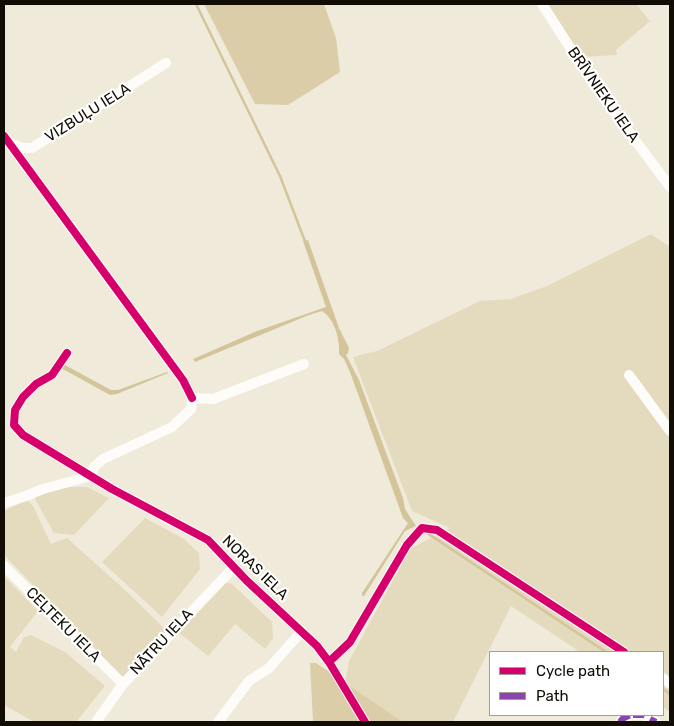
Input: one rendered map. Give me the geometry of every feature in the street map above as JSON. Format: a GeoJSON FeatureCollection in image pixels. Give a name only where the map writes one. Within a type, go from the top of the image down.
{"type":"FeatureCollection","features":[{"type":"Feature","properties":{"kind":"street","name":"BRĪVNIEKU IELA"},"geometry":{"type":"LineString","coordinates":[[542,4],[594,85],[669,186]]}},
{"type":"Feature","properties":{"kind":"street","name":"VIZBUĻU IELA"},"geometry":{"type":"LineString","coordinates":[[6,139],[22,148],[32,148],[166,64]]}},
{"type":"Feature","properties":{"kind":"street"},"geometry":{"type":"LineString","coordinates":[[4,503],[23,498],[42,489],[91,476],[94,468],[103,459],[172,427],[191,409],[192,398],[183,380],[6,139]]}},
{"type":"Feature","properties":{"kind":"street","name":"NORAS IELA"},"geometry":{"type":"LineString","coordinates":[[67,353],[52,375],[36,384],[23,396],[15,410],[14,424],[23,435],[112,489],[208,540],[317,646],[329,662],[365,722]]}},
{"type":"Feature","properties":{"kind":"street"},"geometry":{"type":"LineString","coordinates":[[192,398],[214,399],[304,364]]}},
{"type":"Feature","properties":{"kind":"street"},"geometry":{"type":"LineString","coordinates":[[629,375],[670,430]]}},
{"type":"Feature","properties":{"kind":"street"},"geometry":{"type":"LineString","coordinates":[[329,662],[350,642],[407,545],[422,528],[437,530],[622,651]]}},
{"type":"Feature","properties":{"kind":"street","name":"CEĻTEKU IELA"},"geometry":{"type":"LineString","coordinates":[[4,566],[123,684]]}},
{"type":"Feature","properties":{"kind":"street","name":"NĀTRU IELA"},"geometry":{"type":"LineString","coordinates":[[96,722],[123,684],[234,567]]}},
{"type":"Feature","properties":{"kind":"street"},"geometry":{"type":"LineString","coordinates":[[218,722],[249,681],[269,668],[302,632]]}},
{"type":"Feature","properties":{"kind":"street"},"geometry":{"type":"LineString","coordinates":[[645,716],[656,722]]}},
{"type":"Feature","properties":{"kind":"shaded area"},"geometry":{"type":"Polygon","coordinates":[[[204,4],[324,4],[336,38],[340,72],[288,105],[255,104],[204,4]]]}},
{"type":"Feature","properties":{"kind":"shaded area"},"geometry":{"type":"Polygon","coordinates":[[[545,4],[636,4],[650,21],[616,50],[617,55],[580,57],[545,4]]]}},
{"type":"Feature","properties":{"kind":"shaded area"},"geometry":{"type":"Polygon","coordinates":[[[651,234],[670,247],[670,712],[664,708],[664,651],[578,651],[511,606],[453,722],[403,722],[345,683],[349,661],[410,549],[450,528],[412,511],[353,357],[377,351],[480,301],[511,299],[547,286],[651,234]]]}},
{"type":"Feature","properties":{"kind":"shaded area"},"geometry":{"type":"Polygon","coordinates":[[[308,240],[339,328],[349,348],[346,355],[359,380],[403,498],[405,509],[416,526],[405,531],[364,596],[362,596],[362,593],[408,523],[403,518],[350,372],[344,359],[339,354],[339,342],[330,319],[322,311],[195,362],[193,359],[257,331],[326,307],[303,241],[308,240]]]}},
{"type":"Feature","properties":{"kind":"shaded area"},"geometry":{"type":"Polygon","coordinates":[[[63,364],[111,390],[118,390],[168,373],[117,394],[110,395],[61,368],[63,364]]]}},
{"type":"Feature","properties":{"kind":"shaded area"},"geometry":{"type":"Polygon","coordinates":[[[57,487],[87,487],[109,498],[74,535],[54,533],[34,497],[57,487]]]}},
{"type":"Feature","properties":{"kind":"shaded area"},"geometry":{"type":"Polygon","coordinates":[[[27,500],[33,506],[51,544],[67,538],[167,631],[123,678],[4,555],[4,511],[27,500]]]}},
{"type":"Feature","properties":{"kind":"shaded area"},"geometry":{"type":"Polygon","coordinates":[[[145,518],[184,539],[199,553],[200,569],[162,617],[102,562],[145,518]]]}},
{"type":"Feature","properties":{"kind":"shaded area"},"geometry":{"type":"Polygon","coordinates":[[[4,576],[38,611],[10,647],[16,652],[24,637],[31,635],[65,652],[105,686],[76,722],[34,722],[4,705],[4,576]]]}},
{"type":"Feature","properties":{"kind":"shaded area"},"geometry":{"type":"Polygon","coordinates":[[[219,583],[231,583],[272,622],[273,638],[265,649],[235,624],[208,656],[177,631],[219,583]]]}},
{"type":"Feature","properties":{"kind":"shaded area"},"geometry":{"type":"Polygon","coordinates":[[[310,663],[316,663],[403,722],[313,722],[310,663]]]}},
{"type":"Feature","properties":{"kind":"waterway"},"geometry":{"type":"LineString","coordinates":[[196,4],[280,176],[306,244]]}},
{"type":"Feature","properties":{"kind":"waterway"},"geometry":{"type":"LineString","coordinates":[[427,533],[604,651]]}},
{"type":"Feature","properties":{"kind":"waterway"},"geometry":{"type":"LineString","coordinates":[[664,690],[670,694]]}},
{"type":"Feature","properties":{"kind":"marked path"},"geometry":{"type":"LineString","coordinates":[[620,722],[629,716]]}},
{"type":"Feature","properties":{"kind":"marked path"},"geometry":{"type":"LineString","coordinates":[[645,716],[656,722]]}},
{"type":"Feature","properties":{"kind":"cycle path"},"geometry":{"type":"LineString","coordinates":[[4,136],[183,380],[192,398]]}},
{"type":"Feature","properties":{"kind":"cycle path"},"geometry":{"type":"LineString","coordinates":[[67,353],[52,375],[36,384],[23,397],[15,410],[14,425],[23,435],[112,489],[208,540],[247,581],[317,646],[329,662],[365,722]]}},
{"type":"Feature","properties":{"kind":"cycle path"},"geometry":{"type":"LineString","coordinates":[[329,662],[350,642],[407,545],[422,528],[437,530],[622,651]]}}]}
